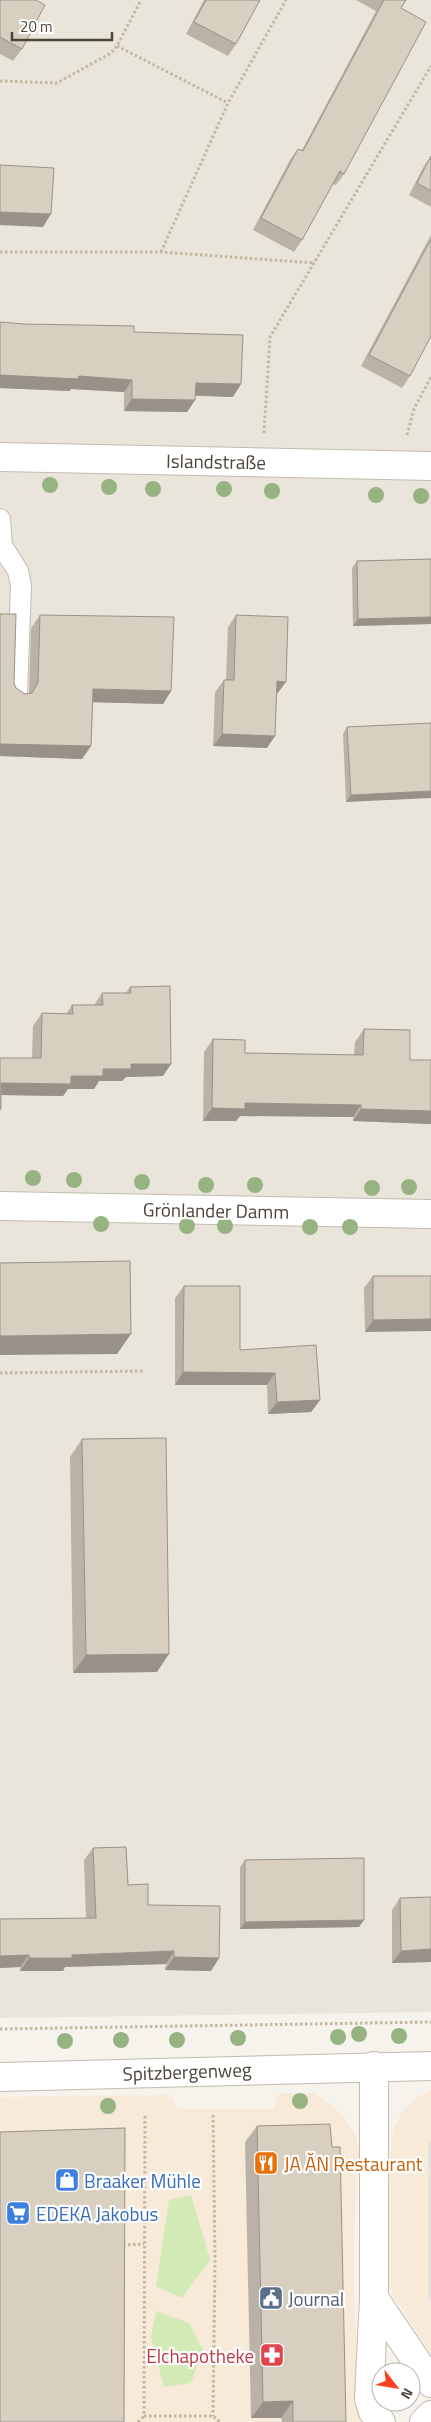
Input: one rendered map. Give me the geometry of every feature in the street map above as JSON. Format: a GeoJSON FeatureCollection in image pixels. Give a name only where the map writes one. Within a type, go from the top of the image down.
{"type":"FeatureCollection","features":[{"type":"Feature","properties":{"kind":"street","name":"Islandstraße"},"geometry":{"type":"LineString","coordinates":[[0,457],[431,466]]}},
{"type":"Feature","properties":{"kind":"street","name":"Grönlander Damm"},"geometry":{"type":"LineString","coordinates":[[0,1206],[431,1214]]}},
{"type":"Feature","properties":{"kind":"street"},"geometry":{"type":"LineString","coordinates":[[374,2066],[374,2298],[369,2399],[380,2422]]}},
{"type":"Feature","properties":{"kind":"street","name":"Spitzbergenweg"},"geometry":{"type":"LineString","coordinates":[[0,2077],[431,2066]]}},
{"type":"Feature","properties":{"kind":"street"},"geometry":{"type":"LineString","coordinates":[[374,2298],[431,2383]]}},
{"type":"Feature","properties":{"kind":"street"},"geometry":{"type":"LineString","coordinates":[[424,2422],[431,2415]]}},
{"type":"Feature","properties":{"kind":"lane"},"geometry":{"type":"LineString","coordinates":[[0,519],[2,546],[18,571],[21,585],[17,695]]}},
{"type":"Feature","properties":{"kind":"path"},"geometry":{"type":"LineString","coordinates":[[0,81],[56,83],[111,53],[118,46],[142,0]]}},
{"type":"Feature","properties":{"kind":"path"},"geometry":{"type":"LineString","coordinates":[[161,252],[228,103],[286,0]]}},
{"type":"Feature","properties":{"kind":"path"},"geometry":{"type":"LineString","coordinates":[[118,46],[228,103]]}},
{"type":"Feature","properties":{"kind":"path"},"geometry":{"type":"LineString","coordinates":[[262,462],[270,337],[431,66]]}},
{"type":"Feature","properties":{"kind":"path"},"geometry":{"type":"LineString","coordinates":[[0,252],[161,252],[315,264]]}},
{"type":"Feature","properties":{"kind":"path"},"geometry":{"type":"LineString","coordinates":[[407,430],[414,409],[431,377]]}},
{"type":"Feature","properties":{"kind":"path"},"geometry":{"type":"LineString","coordinates":[[0,1374],[145,1371]]}},
{"type":"Feature","properties":{"kind":"path"},"geometry":{"type":"LineString","coordinates":[[0,2028],[431,2022]]}},
{"type":"Feature","properties":{"kind":"path"},"geometry":{"type":"LineString","coordinates":[[212,2115],[215,2260],[213,2416]]}},
{"type":"Feature","properties":{"kind":"path"},"geometry":{"type":"LineString","coordinates":[[144,2416],[145,2116]]}},
{"type":"Feature","properties":{"kind":"path"},"geometry":{"type":"LineString","coordinates":[[116,2246],[144,2244]]}},
{"type":"Feature","properties":{"kind":"path"},"geometry":{"type":"LineString","coordinates":[[138,2422],[144,2416],[213,2416],[220,2422]]}},
{"type":"Feature","properties":{"kind":"shaded area"},"geometry":{"type":"Polygon","coordinates":[[[0,0],[431,0],[431,2012],[0,2018],[0,0]]]}},
{"type":"Feature","properties":{"kind":"shaded area"},"geometry":{"type":"Polygon","coordinates":[[[431,2090],[431,2354],[394,2297],[385,2272],[391,2145],[394,2127],[403,2110],[418,2097],[431,2090]]]}},
{"type":"Feature","properties":{"kind":"shaded area"},"geometry":{"type":"Polygon","coordinates":[[[279,2093],[314,2093],[332,2106],[346,2120],[356,2137],[362,2156],[356,2159],[354,2272],[358,2410],[364,2422],[0,2422],[0,2097],[171,2095],[178,2109],[273,2109],[279,2093]]]}},
{"type":"Feature","properties":{"kind":"shaded area"},"geometry":{"type":"Polygon","coordinates":[[[428,2142],[431,2142],[431,2300],[428,2300],[428,2142]]]}},
{"type":"Feature","properties":{"kind":"green space"},"geometry":{"type":"Polygon","coordinates":[[[191,2195],[210,2260],[182,2298],[156,2286],[169,2200],[191,2195]]]}},
{"type":"Feature","properties":{"kind":"green space"},"geometry":{"type":"Polygon","coordinates":[[[156,2311],[189,2323],[203,2350],[191,2383],[164,2387],[151,2337],[156,2311]]]}},
{"type":"Feature","properties":{"kind":"building"},"geometry":{"type":"Polygon","coordinates":[[[0,0],[36,0],[45,5],[22,49],[0,37],[0,0]]]}},
{"type":"Feature","properties":{"kind":"building"},"geometry":{"type":"Polygon","coordinates":[[[206,0],[260,0],[236,44],[194,22],[206,0]]]}},
{"type":"Feature","properties":{"kind":"building"},"geometry":{"type":"Polygon","coordinates":[[[384,0],[406,0],[401,8],[426,22],[344,174],[340,171],[302,240],[261,218],[298,149],[303,151],[384,0]]]}},
{"type":"Feature","properties":{"kind":"building"},"geometry":{"type":"Polygon","coordinates":[[[431,156],[431,191],[417,183],[431,156]]]}},
{"type":"Feature","properties":{"kind":"building"},"geometry":{"type":"Polygon","coordinates":[[[0,165],[54,168],[51,214],[0,212],[0,165]]]}},
{"type":"Feature","properties":{"kind":"building"},"geometry":{"type":"Polygon","coordinates":[[[431,239],[431,336],[410,376],[369,355],[431,239]]]}},
{"type":"Feature","properties":{"kind":"building"},"geometry":{"type":"Polygon","coordinates":[[[0,322],[134,326],[134,332],[243,335],[241,384],[196,383],[195,400],[132,399],[132,380],[79,376],[78,379],[0,375],[0,322]]]}},
{"type":"Feature","properties":{"kind":"building"},"geometry":{"type":"Polygon","coordinates":[[[431,559],[431,617],[358,619],[357,561],[431,559]]]}},
{"type":"Feature","properties":{"kind":"building"},"geometry":{"type":"Polygon","coordinates":[[[0,614],[16,614],[14,683],[16,688],[25,694],[32,693],[38,683],[40,615],[174,617],[171,691],[93,689],[91,746],[0,744],[0,614]]]}},
{"type":"Feature","properties":{"kind":"building"},"geometry":{"type":"Polygon","coordinates":[[[236,615],[288,617],[286,682],[277,681],[275,736],[222,734],[224,680],[234,680],[236,615]]]}},
{"type":"Feature","properties":{"kind":"building"},"geometry":{"type":"Polygon","coordinates":[[[431,723],[431,791],[351,795],[347,727],[431,723]]]}},
{"type":"Feature","properties":{"kind":"building"},"geometry":{"type":"Polygon","coordinates":[[[170,986],[171,1064],[131,1064],[131,1069],[103,1069],[103,1076],[71,1076],[71,1084],[1,1083],[0,1109],[0,1058],[41,1058],[42,1013],[73,1014],[72,1005],[103,1005],[102,993],[131,993],[130,987],[170,986]]]}},
{"type":"Feature","properties":{"kind":"building"},"geometry":{"type":"Polygon","coordinates":[[[364,1029],[410,1030],[410,1060],[431,1060],[431,1111],[361,1109],[361,1105],[245,1103],[245,1109],[212,1108],[213,1039],[245,1040],[245,1053],[363,1055],[364,1029]]]}},
{"type":"Feature","properties":{"kind":"building"},"geometry":{"type":"Polygon","coordinates":[[[130,1261],[131,1334],[0,1336],[0,1263],[130,1261]]]}},
{"type":"Feature","properties":{"kind":"building"},"geometry":{"type":"Polygon","coordinates":[[[373,1276],[431,1276],[431,1319],[373,1320],[373,1276]]]}},
{"type":"Feature","properties":{"kind":"building"},"geometry":{"type":"Polygon","coordinates":[[[184,1286],[240,1286],[240,1350],[316,1345],[320,1400],[277,1402],[275,1373],[183,1372],[184,1286]]]}},
{"type":"Feature","properties":{"kind":"building"},"geometry":{"type":"Polygon","coordinates":[[[166,1438],[169,1654],[86,1655],[82,1439],[166,1438]]]}},
{"type":"Feature","properties":{"kind":"building"},"geometry":{"type":"Polygon","coordinates":[[[126,1847],[128,1885],[148,1884],[148,1905],[220,1906],[219,1958],[174,1957],[174,1951],[72,1955],[72,1958],[29,1958],[29,1955],[0,1956],[0,1919],[96,1918],[93,1848],[126,1847]]]}},
{"type":"Feature","properties":{"kind":"building"},"geometry":{"type":"Polygon","coordinates":[[[364,1858],[364,1920],[245,1922],[245,1860],[364,1858]]]}},
{"type":"Feature","properties":{"kind":"building"},"geometry":{"type":"Polygon","coordinates":[[[431,1897],[431,1949],[401,1951],[400,1898],[431,1897]]]}},
{"type":"Feature","properties":{"kind":"building"},"geometry":{"type":"Polygon","coordinates":[[[330,2124],[332,2147],[340,2147],[346,2422],[293,2422],[293,2401],[263,2402],[257,2126],[330,2124]]]}},
{"type":"Feature","properties":{"kind":"building"},"geometry":{"type":"Polygon","coordinates":[[[125,2128],[124,2422],[0,2422],[0,2132],[125,2128]]]}},
{"type":"Feature","properties":{"kind":"place","name":"JA ĂN Restaurant"},"geometry":{"type":"Point","coordinates":[266,2163]}},
{"type":"Feature","properties":{"kind":"place","name":"Braaker Mühle"},"geometry":{"type":"Point","coordinates":[67,2180]}},
{"type":"Feature","properties":{"kind":"place","name":"EDEKA Jakobus"},"geometry":{"type":"Point","coordinates":[18,2213]}},
{"type":"Feature","properties":{"kind":"place","name":"Journal"},"geometry":{"type":"Point","coordinates":[271,2298]}},
{"type":"Feature","properties":{"kind":"place","name":"Elchapotheke"},"geometry":{"type":"Point","coordinates":[272,2355]}}]}
